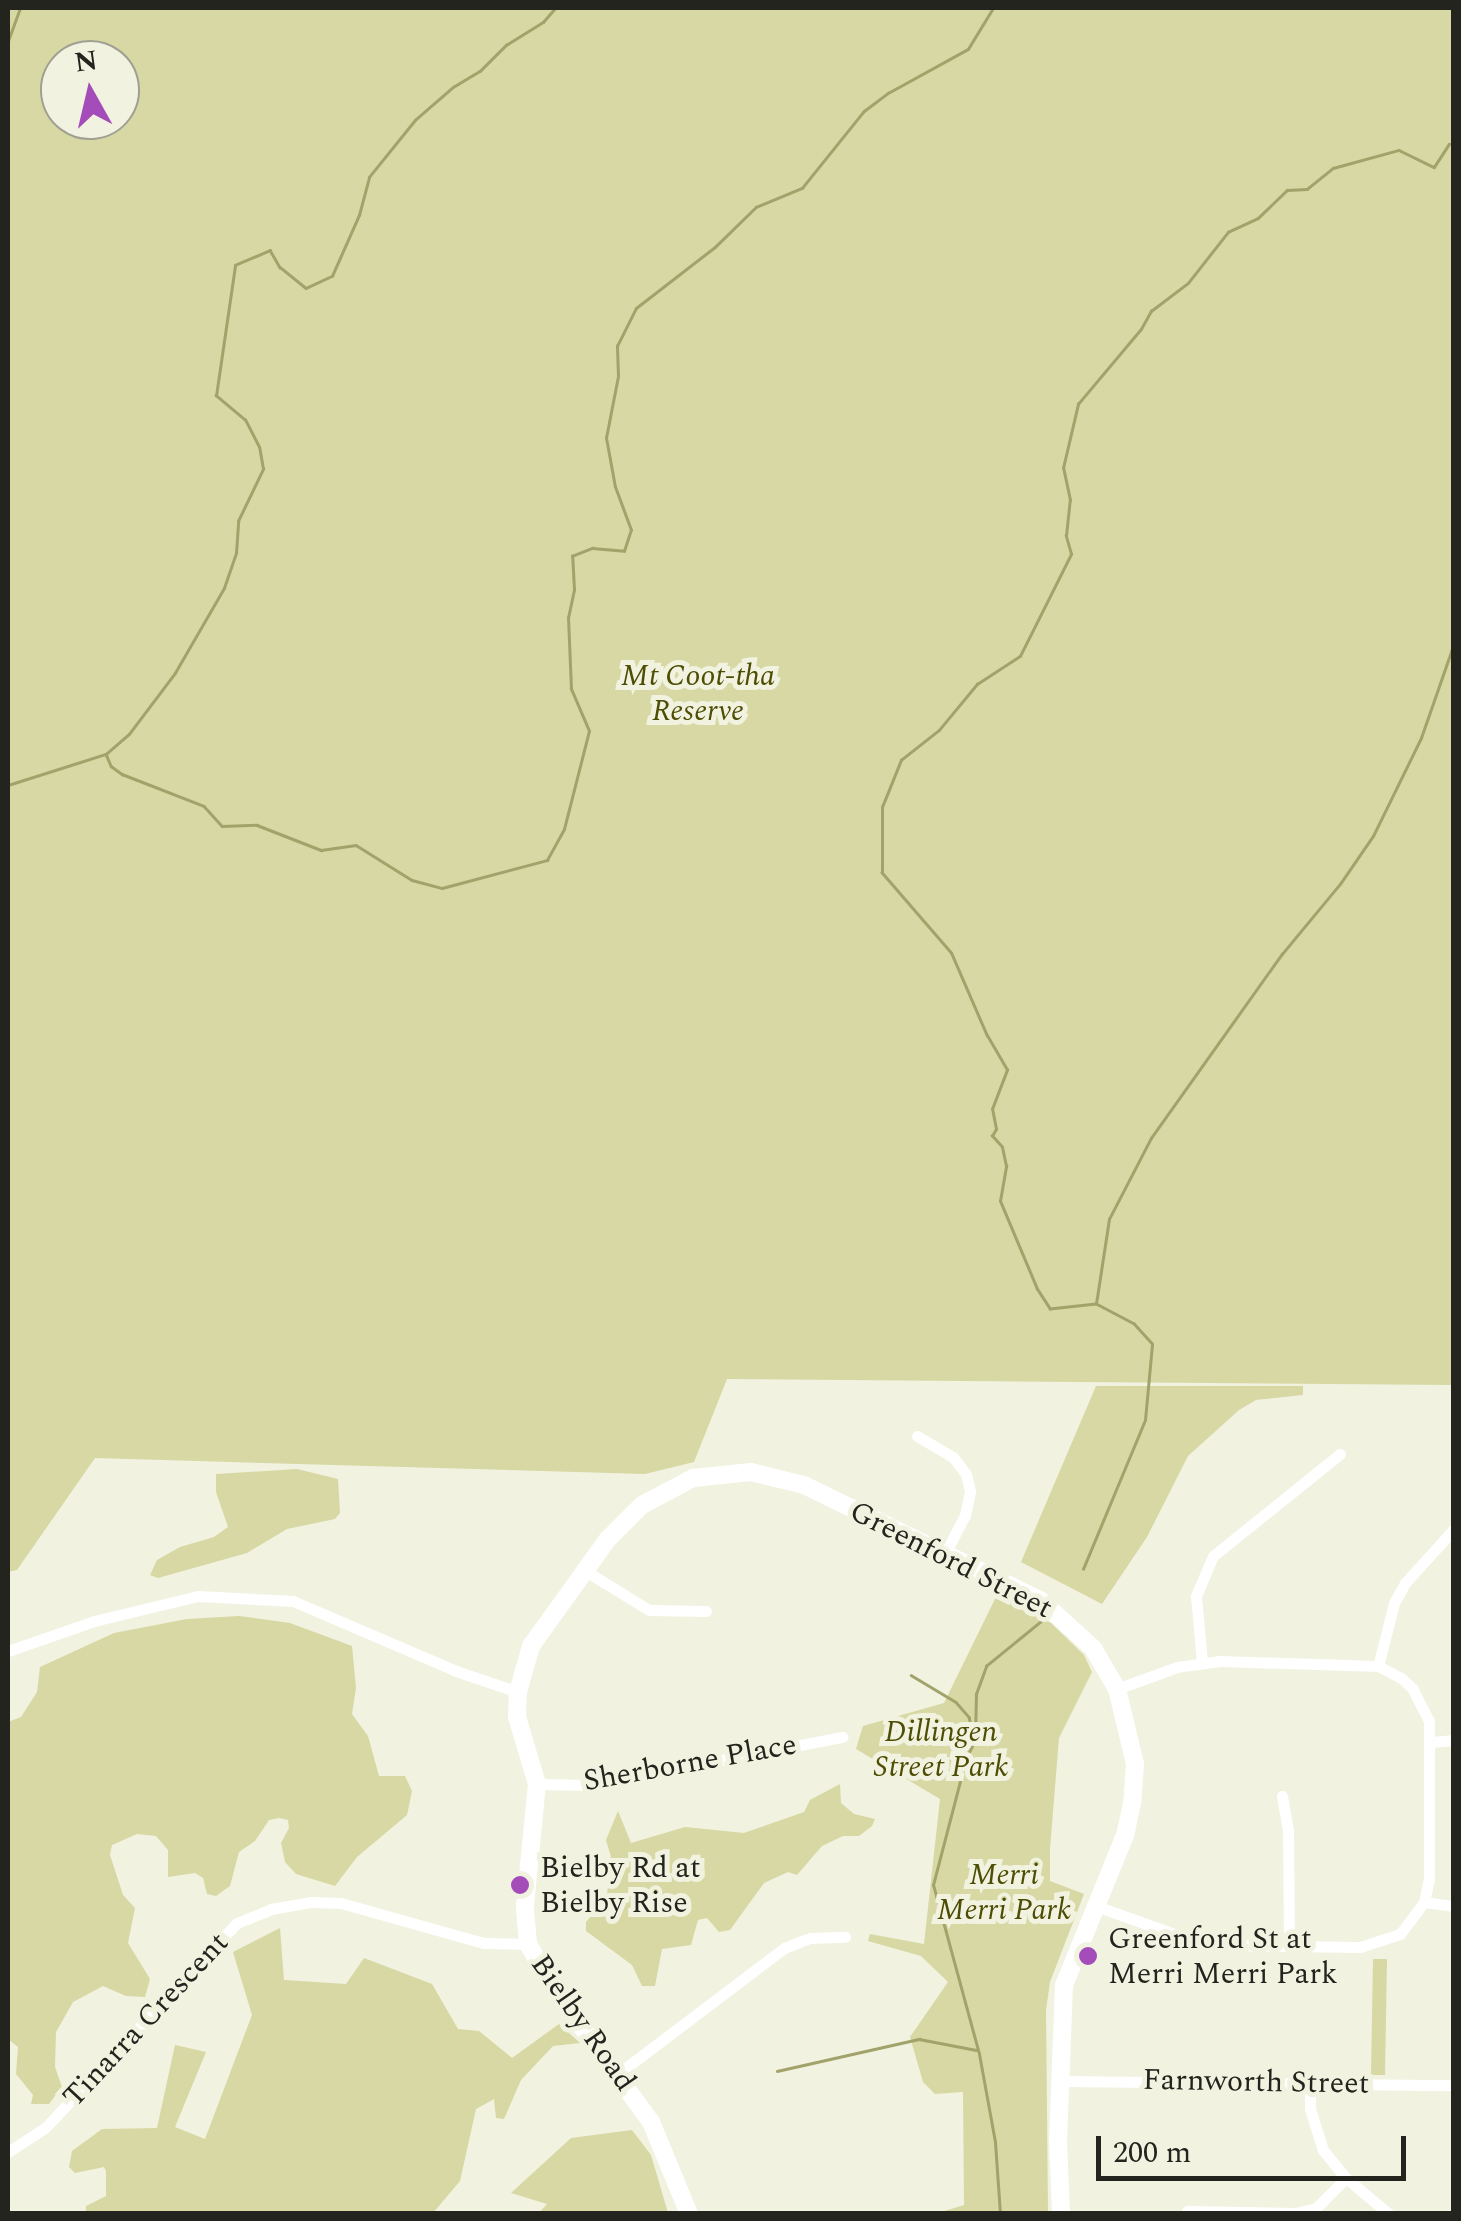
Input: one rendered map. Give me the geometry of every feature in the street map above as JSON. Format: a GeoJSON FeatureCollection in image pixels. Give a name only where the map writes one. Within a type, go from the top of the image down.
{"type":"FeatureCollection","features":[{"type":"Feature","properties":{"kind":"street"},"geometry":{"type":"LineString","coordinates":[[917,1436],[953,1457],[966,1474],[970,1492],[965,1515],[946,1552]]}},
{"type":"Feature","properties":{"kind":"street"},"geometry":{"type":"LineString","coordinates":[[1202,1662],[1196,1596],[1213,1556],[1340,1454]]}},
{"type":"Feature","properties":{"kind":"street","name":"Greenford Street"},"geometry":{"type":"LineString","coordinates":[[642,1506],[694,1478],[750,1472],[804,1485],[1051,1607],[1093,1648],[1117,1689],[1135,1764],[1125,1835],[1064,1985],[1059,2081],[1062,2214]]}},
{"type":"Feature","properties":{"kind":"street","name":"Bielby Road"},"geometry":{"type":"LineString","coordinates":[[642,1506],[584,1570],[531,1646],[518,1692],[517,1717],[537,1784],[525,1906],[528,1944],[552,1986],[651,2122],[690,2214]]}},
{"type":"Feature","properties":{"kind":"street"},"geometry":{"type":"LineString","coordinates":[[1378,1666],[1394,1603],[1404,1583],[1454,1529]]}},
{"type":"Feature","properties":{"kind":"street"},"geometry":{"type":"LineString","coordinates":[[584,1570],[648,1610],[706,1611]]}},
{"type":"Feature","properties":{"kind":"street"},"geometry":{"type":"LineString","coordinates":[[8,1651],[94,1621],[198,1596],[293,1602],[456,1671],[518,1692]]}},
{"type":"Feature","properties":{"kind":"street"},"geometry":{"type":"LineString","coordinates":[[1096,1906],[1191,1940],[1289,1946],[1377,1945],[1400,1934],[1424,1902],[1429,1879],[1430,1721],[1413,1689],[1378,1666],[1202,1662],[1117,1689]]}},
{"type":"Feature","properties":{"kind":"street","name":"Sherborne Place"},"geometry":{"type":"LineString","coordinates":[[537,1784],[590,1785],[842,1737]]}},
{"type":"Feature","properties":{"kind":"street"},"geometry":{"type":"LineString","coordinates":[[1432,1742],[1454,1740]]}},
{"type":"Feature","properties":{"kind":"street"},"geometry":{"type":"LineString","coordinates":[[1282,1796],[1287,1815],[1289,1946]]}},
{"type":"Feature","properties":{"kind":"street","name":"Tinarra Crescent"},"geometry":{"type":"LineString","coordinates":[[8,2152],[46,2127],[237,1923],[271,1909],[311,1902],[341,1904],[483,1943],[528,1944]]}},
{"type":"Feature","properties":{"kind":"street"},"geometry":{"type":"LineString","coordinates":[[1424,1902],[1454,1906]]}},
{"type":"Feature","properties":{"kind":"street"},"geometry":{"type":"LineString","coordinates":[[619,2073],[784,1948],[810,1938],[845,1937]]}},
{"type":"Feature","properties":{"kind":"street","name":"Farnworth Street"},"geometry":{"type":"LineString","coordinates":[[1059,2081],[1454,2085]]}},
{"type":"Feature","properties":{"kind":"street"},"geometry":{"type":"LineString","coordinates":[[1310,2082],[1314,2130],[1346,2178],[1388,2214]]}},
{"type":"Feature","properties":{"kind":"street"},"geometry":{"type":"LineString","coordinates":[[1187,2211],[1294,2213],[1316,2208],[1346,2178]]}},
{"type":"Feature","properties":{"kind":"green space","name":"Mt Coot-tha Reserve"},"geometry":{"type":"Polygon","coordinates":[[[8,8],[1453,8],[1453,1385],[727,1379],[694,1462],[645,1474],[95,1458],[17,1570],[8,1572],[8,8]]]}},
{"type":"Feature","properties":{"kind":"green space"},"geometry":{"type":"Polygon","coordinates":[[[1096,1386],[1303,1386],[1303,1395],[1256,1400],[1239,1410],[1188,1456],[1147,1537],[1102,1604],[1021,1562],[1096,1386]]]}},
{"type":"Feature","properties":{"kind":"green space"},"geometry":{"type":"Polygon","coordinates":[[[297,1469],[338,1479],[340,1513],[335,1519],[287,1529],[247,1553],[158,1578],[150,1575],[157,1560],[180,1547],[214,1537],[228,1527],[216,1492],[216,1474],[297,1469]]]}},
{"type":"Feature","properties":{"kind":"green space"},"geometry":{"type":"Polygon","coordinates":[[[996,1597],[1051,1623],[1084,1655],[1092,1672],[1059,1738],[1050,1849],[1050,1881],[1084,1894],[1050,1982],[1046,2010],[1048,2213],[938,2213],[964,2205],[963,2092],[935,2094],[923,2082],[910,2037],[948,1982],[921,1956],[868,1941],[870,1934],[924,1944],[940,1799],[856,1749],[863,1726],[944,1703],[996,1597]]]}},
{"type":"Feature","properties":{"kind":"green space"},"geometry":{"type":"Polygon","coordinates":[[[239,1616],[290,1623],[352,1646],[356,1688],[352,1714],[368,1736],[379,1776],[405,1776],[412,1791],[407,1815],[357,1857],[335,1886],[296,1874],[285,1862],[281,1843],[289,1828],[288,1820],[279,1818],[269,1820],[255,1841],[239,1852],[230,1886],[216,1896],[207,1894],[203,1878],[195,1873],[168,1877],[168,1850],[156,1836],[137,1834],[112,1845],[110,1855],[123,1895],[135,1908],[128,1943],[150,1979],[145,1997],[126,1996],[103,1986],[73,2002],[56,2032],[55,2067],[62,2087],[49,2104],[31,2104],[33,2095],[16,2074],[18,2047],[8,2039],[8,1722],[21,1717],[37,1692],[40,1667],[114,1633],[187,1619],[239,1616]]]}},
{"type":"Feature","properties":{"kind":"green space"},"geometry":{"type":"Polygon","coordinates":[[[840,1784],[841,1803],[854,1814],[875,1819],[872,1826],[859,1836],[843,1836],[822,1846],[797,1875],[788,1872],[764,1883],[730,1930],[719,1932],[707,1918],[698,1920],[691,1945],[662,1949],[655,1986],[642,1986],[632,1965],[586,1931],[586,1922],[606,1898],[609,1882],[599,1871],[611,1857],[606,1840],[618,1811],[631,1843],[685,1827],[744,1833],[804,1812],[810,1800],[840,1784]]]}},
{"type":"Feature","properties":{"kind":"green space"},"geometry":{"type":"Polygon","coordinates":[[[280,1928],[284,1980],[346,1984],[364,1958],[432,1984],[458,2029],[479,2031],[512,2058],[559,2024],[580,2043],[553,2046],[521,2080],[504,2119],[496,2118],[494,2099],[476,2109],[460,2181],[433,2213],[86,2213],[86,2206],[106,2196],[106,2171],[104,2167],[75,2173],[69,2167],[72,2151],[102,2129],[157,2128],[175,2045],[206,2052],[175,2127],[205,2139],[252,2015],[233,1952],[280,1928]]]}},
{"type":"Feature","properties":{"kind":"green space"},"geometry":{"type":"Polygon","coordinates":[[[1373,1959],[1387,1959],[1385,2075],[1371,2075],[1373,1959]]]}},
{"type":"Feature","properties":{"kind":"green space"},"geometry":{"type":"Polygon","coordinates":[[[632,2130],[651,2155],[668,2213],[539,2213],[547,2204],[511,2193],[571,2138],[632,2130]]]}},
{"type":"Feature","properties":{"kind":"waterway"},"geometry":{"type":"LineString","coordinates":[[8,41],[20,8]]}},
{"type":"Feature","properties":{"kind":"waterway"},"geometry":{"type":"LineString","coordinates":[[8,785],[106,754],[129,734],[175,673],[224,588],[236,553],[238,521],[263,469],[259,447],[245,420],[216,396],[235,265],[270,250],[280,267],[306,288],[332,276],[359,215],[369,177],[415,120],[453,87],[480,71],[506,45],[543,22],[555,8]]}},
{"type":"Feature","properties":{"kind":"waterway"},"geometry":{"type":"LineString","coordinates":[[106,754],[111,766],[122,774],[204,806],[222,826],[257,825],[321,850],[356,845],[412,880],[442,888],[547,860],[564,829],[589,731],[571,689],[568,618],[574,590],[572,556],[592,548],[624,551],[631,530],[615,487],[606,438],[618,376],[617,346],[636,308],[715,247],[756,207],[802,188],[864,111],[888,93],[968,49],[993,8]]}},
{"type":"Feature","properties":{"kind":"waterway"},"geometry":{"type":"LineString","coordinates":[[1083,1569],[1145,1420],[1152,1344],[1134,1324],[1096,1304],[1050,1309],[1037,1289],[1000,1201],[1006,1166],[1002,1147],[992,1136],[996,1129],[992,1109],[1007,1070],[987,1036],[951,953],[882,873],[882,807],[901,760],[939,730],[977,684],[1020,656],[1071,554],[1066,536],[1070,500],[1063,468],[1078,404],[1141,329],[1151,311],[1188,283],[1228,232],[1258,218],[1287,190],[1307,189],[1333,168],[1399,150],[1434,167],[1449,144],[1454,144]]}},
{"type":"Feature","properties":{"kind":"waterway"},"geometry":{"type":"LineString","coordinates":[[1096,1304],[1109,1219],[1151,1138],[1282,954],[1340,884],[1373,836],[1421,738],[1454,643]]}},
{"type":"Feature","properties":{"kind":"waterway"},"geometry":{"type":"LineString","coordinates":[[1000,2214],[995,2142],[979,2054],[933,1885],[966,1758],[975,1740],[976,1694],[986,1666],[1040,1622]]}},
{"type":"Feature","properties":{"kind":"waterway"},"geometry":{"type":"LineString","coordinates":[[911,1675],[956,1702],[969,1717],[973,1733]]}},
{"type":"Feature","properties":{"kind":"waterway"},"geometry":{"type":"LineString","coordinates":[[777,2071],[919,2039],[976,2050]]}},
{"type":"Feature","properties":{"kind":"place","name":"Bielby Rd at Bielby Rise"},"geometry":{"type":"Point","coordinates":[520,1885]}},
{"type":"Feature","properties":{"kind":"place","name":"Greenford St at Merri Merri Park"},"geometry":{"type":"Point","coordinates":[1088,1956]}},
{"type":"Feature","properties":{"kind":"park label","name":"Dillingen Street Park"},"geometry":{"type":"Point","coordinates":[941,1749]}},
{"type":"Feature","properties":{"kind":"park label","name":"Merri Merri Park"},"geometry":{"type":"Point","coordinates":[1004,1892]}}]}
